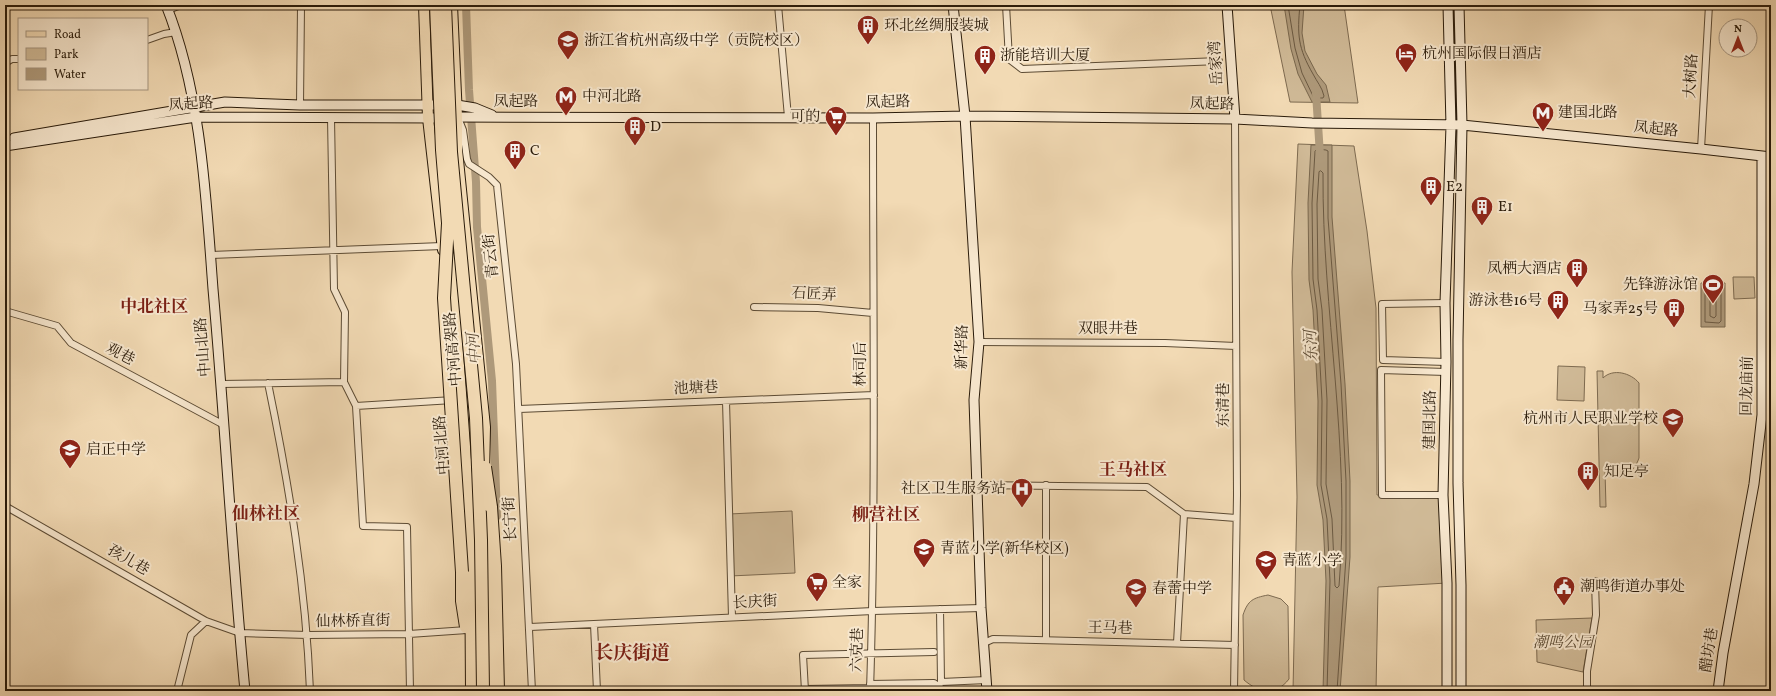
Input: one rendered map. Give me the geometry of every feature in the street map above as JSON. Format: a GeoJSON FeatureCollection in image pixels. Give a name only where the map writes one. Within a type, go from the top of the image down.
{"type":"FeatureCollection","features":[{"type":"Feature","properties":{"kind":"highway","name":"中河高架路"},"geometry":{"type":"LineString","coordinates":[[436,5],[442,150],[471,542],[472,691]]}},
{"type":"Feature","properties":{"kind":"highway","name":"中河高架路"},"geometry":{"type":"LineString","coordinates":[[445,5],[451,152],[476,418],[481,540],[483,691]]}},
{"type":"Feature","properties":{"kind":"highway"},"geometry":{"type":"LineString","coordinates":[[448,223],[444,298],[462,572],[462,601],[467,630]]}},
{"type":"Feature","properties":{"kind":"highway"},"geometry":{"type":"LineString","coordinates":[[476,418],[492,507],[498,691]]}},
{"type":"Feature","properties":{"kind":"main road","name":"中河北路"},"geometry":{"type":"LineString","coordinates":[[424,5],[428,118],[448,288],[464,515],[467,572],[466,691]]}},
{"type":"Feature","properties":{"kind":"main road"},"geometry":{"type":"LineString","coordinates":[[452,5],[462,117],[457,150],[485,427],[484,475],[490,629],[489,691]]}},
{"type":"Feature","properties":{"kind":"main road","name":"新华路"},"geometry":{"type":"LineString","coordinates":[[954,5],[965,116],[979,342],[974,400],[981,608],[987,691]]}},
{"type":"Feature","properties":{"kind":"main road","name":"岳家湾"},"geometry":{"type":"LineString","coordinates":[[1228,5],[1235,119]]}},
{"type":"Feature","properties":{"kind":"main road","name":"建国北路"},"geometry":{"type":"LineString","coordinates":[[1447,691],[1447,584],[1443,495],[1446,372],[1445,303],[1451,126],[1448,5]]}},
{"type":"Feature","properties":{"kind":"main road","name":"建国北路"},"geometry":{"type":"LineString","coordinates":[[1459,5],[1462,125],[1458,340],[1458,482],[1461,585],[1461,691]]}},
{"type":"Feature","properties":{"kind":"main road","name":"中山北路"},"geometry":{"type":"LineString","coordinates":[[167,8],[176,32],[196,117],[210,255],[245,691]]}},
{"type":"Feature","properties":{"kind":"main road"},"geometry":{"type":"LineString","coordinates":[[5,140],[225,102],[300,105],[461,105],[476,112]]}},
{"type":"Feature","properties":{"kind":"main road","name":"凤起路"},"geometry":{"type":"LineString","coordinates":[[5,146],[196,117],[428,118],[462,117],[476,112],[495,116],[873,118],[965,116],[1235,119],[1336,124],[1462,125],[1766,157]]}},
{"type":"Feature","properties":{"kind":"main road","name":"回龙庙前"},"geometry":{"type":"LineString","coordinates":[[1731,612],[1754,484],[1762,415],[1766,157]]}},
{"type":"Feature","properties":{"kind":"main road","name":"醋坊巷"},"geometry":{"type":"LineString","coordinates":[[1718,691],[1731,612]]}},
{"type":"Feature","properties":{"kind":"street"},"geometry":{"type":"LineString","coordinates":[[167,8],[180,5]]}},
{"type":"Feature","properties":{"kind":"street"},"geometry":{"type":"LineString","coordinates":[[300,105],[301,5]]}},
{"type":"Feature","properties":{"kind":"street"},"geometry":{"type":"LineString","coordinates":[[778,5],[788,117]]}},
{"type":"Feature","properties":{"kind":"street"},"geometry":{"type":"LineString","coordinates":[[1006,5],[1009,59],[1022,69],[1219,61]]}},
{"type":"Feature","properties":{"kind":"street","name":"大树路"},"geometry":{"type":"LineString","coordinates":[[1701,149],[1709,5]]}},
{"type":"Feature","properties":{"kind":"street"},"geometry":{"type":"LineString","coordinates":[[148,40],[164,34],[176,32]]}},
{"type":"Feature","properties":{"kind":"street"},"geometry":{"type":"LineString","coordinates":[[5,62],[12,59],[18,59]]}},
{"type":"Feature","properties":{"kind":"street","name":"青云街"},"geometry":{"type":"LineString","coordinates":[[462,117],[467,159],[469,164],[497,184],[516,364],[519,409]]}},
{"type":"Feature","properties":{"kind":"street"},"geometry":{"type":"LineString","coordinates":[[331,118],[334,289],[345,312],[344,382],[356,406],[363,526],[407,527],[410,691]]}},
{"type":"Feature","properties":{"kind":"street","name":"林司后"},"geometry":{"type":"LineString","coordinates":[[873,118],[873,611]]}},
{"type":"Feature","properties":{"kind":"street","name":"东清巷"},"geometry":{"type":"LineString","coordinates":[[1234,691],[1236,518],[1235,119]]}},
{"type":"Feature","properties":{"kind":"street"},"geometry":{"type":"LineString","coordinates":[[210,255],[442,246]]}},
{"type":"Feature","properties":{"kind":"street"},"geometry":{"type":"LineString","coordinates":[[1445,303],[1382,304],[1383,360],[1446,362]]}},
{"type":"Feature","properties":{"kind":"street","name":"石匠弄"},"geometry":{"type":"LineString","coordinates":[[754,307],[818,308],[874,313]]}},
{"type":"Feature","properties":{"kind":"street","name":"观巷"},"geometry":{"type":"LineString","coordinates":[[5,311],[57,326],[71,344],[224,425]]}},
{"type":"Feature","properties":{"kind":"street","name":"双眼井巷"},"geometry":{"type":"LineString","coordinates":[[979,342],[1164,343],[1236,346]]}},
{"type":"Feature","properties":{"kind":"street"},"geometry":{"type":"LineString","coordinates":[[1443,495],[1382,495],[1381,370],[1446,372]]}},
{"type":"Feature","properties":{"kind":"street"},"geometry":{"type":"LineString","coordinates":[[221,384],[344,382]]}},
{"type":"Feature","properties":{"kind":"street"},"geometry":{"type":"LineString","coordinates":[[268,383],[286,469],[308,635],[310,691]]}},
{"type":"Feature","properties":{"kind":"street","name":"池塘巷"},"geometry":{"type":"LineString","coordinates":[[519,409],[874,395]]}},
{"type":"Feature","properties":{"kind":"street"},"geometry":{"type":"LineString","coordinates":[[356,406],[455,400]]}},
{"type":"Feature","properties":{"kind":"street"},"geometry":{"type":"LineString","coordinates":[[726,401],[732,617]]}},
{"type":"Feature","properties":{"kind":"street","name":"长宁街"},"geometry":{"type":"LineString","coordinates":[[519,409],[532,691]]}},
{"type":"Feature","properties":{"kind":"street"},"geometry":{"type":"LineString","coordinates":[[977,485],[1147,487],[1184,514],[1236,518]]}},
{"type":"Feature","properties":{"kind":"street"},"geometry":{"type":"LineString","coordinates":[[1046,485],[1046,640]]}},
{"type":"Feature","properties":{"kind":"street","name":"孩儿巷"},"geometry":{"type":"LineString","coordinates":[[5,506],[206,621],[240,633]]}},
{"type":"Feature","properties":{"kind":"street"},"geometry":{"type":"LineString","coordinates":[[1177,643],[1184,514]]}},
{"type":"Feature","properties":{"kind":"street"},"geometry":{"type":"LineString","coordinates":[[1587,691],[1587,671],[1596,615],[1595,581]]}},
{"type":"Feature","properties":{"kind":"street","name":"长庆街"},"geometry":{"type":"LineString","coordinates":[[530,627],[873,611],[981,608]]}},
{"type":"Feature","properties":{"kind":"street"},"geometry":{"type":"LineString","coordinates":[[940,609],[941,682],[987,680]]}},
{"type":"Feature","properties":{"kind":"street","name":"六克巷"},"geometry":{"type":"LineString","coordinates":[[870,687],[873,611]]}},
{"type":"Feature","properties":{"kind":"street"},"geometry":{"type":"LineString","coordinates":[[176,691],[191,635],[206,621]]}},
{"type":"Feature","properties":{"kind":"street"},"geometry":{"type":"LineString","coordinates":[[594,624],[597,691]]}},
{"type":"Feature","properties":{"kind":"street","name":"仙林桥直街"},"geometry":{"type":"LineString","coordinates":[[240,633],[308,635],[409,634],[467,630]]}},
{"type":"Feature","properties":{"kind":"street","name":"王马巷"},"geometry":{"type":"LineString","coordinates":[[984,642],[993,639],[1235,645]]}},
{"type":"Feature","properties":{"kind":"street"},"geometry":{"type":"LineString","coordinates":[[934,652],[871,652],[866,655],[803,655],[805,690],[934,683],[941,688],[941,691]]}},
{"type":"Feature","properties":{"kind":"green space"},"geometry":{"type":"Polygon","coordinates":[[[1270,5],[1344,5],[1358,103],[1290,102],[1270,5]]]}},
{"type":"Feature","properties":{"kind":"green space"},"geometry":{"type":"Polygon","coordinates":[[[1298,144],[1354,146],[1367,231],[1376,308],[1377,495],[1443,495],[1447,583],[1378,587],[1376,691],[1293,691],[1297,497],[1292,272],[1298,144]]]}},
{"type":"Feature","properties":{"kind":"green space"},"geometry":{"type":"Polygon","coordinates":[[[1733,277],[1754,277],[1755,298],[1734,299],[1733,277]]]}},
{"type":"Feature","properties":{"kind":"green space"},"geometry":{"type":"Polygon","coordinates":[[[1558,366],[1585,367],[1584,401],[1557,400],[1558,366]]]}},
{"type":"Feature","properties":{"kind":"green space"},"geometry":{"type":"Polygon","coordinates":[[[1597,371],[1603,371],[1603,378],[1612,373],[1627,374],[1639,383],[1639,458],[1630,472],[1626,474],[1616,475],[1605,471],[1606,507],[1600,507],[1597,371]]]}},
{"type":"Feature","properties":{"kind":"green space"},"geometry":{"type":"Polygon","coordinates":[[[792,511],[795,573],[730,576],[729,514],[792,511]]]}},
{"type":"Feature","properties":{"kind":"green space"},"geometry":{"type":"Polygon","coordinates":[[[1268,595],[1281,599],[1288,606],[1289,679],[1279,688],[1267,691],[1256,688],[1244,680],[1243,615],[1247,606],[1252,600],[1268,595]]]}},
{"type":"Feature","properties":{"kind":"green space","name":"潮鸣公园"},"geometry":{"type":"Polygon","coordinates":[[[1592,618],[1583,672],[1537,662],[1536,620],[1592,618]]]}},
{"type":"Feature","properties":{"kind":"water"},"geometry":{"type":"Polygon","coordinates":[[[1284,5],[1304,5],[1302,33],[1305,51],[1317,74],[1326,85],[1330,102],[1312,102],[1298,74],[1291,49],[1284,5]]]}},
{"type":"Feature","properties":{"kind":"water"},"geometry":{"type":"Polygon","coordinates":[[[1311,145],[1332,145],[1332,217],[1345,384],[1350,481],[1350,557],[1340,691],[1323,691],[1326,581],[1323,520],[1317,485],[1318,401],[1313,310],[1309,280],[1308,203],[1311,145]]]}},
{"type":"Feature","properties":{"kind":"water","name":"先锋游泳馆"},"geometry":{"type":"Polygon","coordinates":[[[1701,283],[1725,283],[1725,327],[1701,327],[1701,283]]]}},
{"type":"Feature","properties":{"kind":"waterway","name":"中河"},"geometry":{"type":"LineString","coordinates":[[466,5],[469,90],[476,182],[477,227],[492,381],[497,516]]}},
{"type":"Feature","properties":{"kind":"waterway","name":"东河"},"geometry":{"type":"LineString","coordinates":[[1316,93],[1320,155]]}},
{"type":"Feature","properties":{"kind":"place","name":"环北丝绸服装城"},"geometry":{"type":"Point","coordinates":[868,46]}},
{"type":"Feature","properties":{"kind":"place","name":"浙江省杭州高级中学（贡院校区）"},"geometry":{"type":"Point","coordinates":[568,60]}},
{"type":"Feature","properties":{"kind":"place","name":"杭州国际假日酒店"},"geometry":{"type":"Point","coordinates":[1406,74]}},
{"type":"Feature","properties":{"kind":"place","name":"浙能培训大厦"},"geometry":{"type":"Point","coordinates":[985,76]}},
{"type":"Feature","properties":{"kind":"place","name":"中河北路"},"geometry":{"type":"Point","coordinates":[566,116]}},
{"type":"Feature","properties":{"kind":"place","name":"建国北路"},"geometry":{"type":"Point","coordinates":[1543,132]}},
{"type":"Feature","properties":{"kind":"place","name":"可的"},"geometry":{"type":"Point","coordinates":[836,136]}},
{"type":"Feature","properties":{"kind":"place","name":"D"},"geometry":{"type":"Point","coordinates":[635,146]}},
{"type":"Feature","properties":{"kind":"place","name":"C"},"geometry":{"type":"Point","coordinates":[515,170]}},
{"type":"Feature","properties":{"kind":"place","name":"E2"},"geometry":{"type":"Point","coordinates":[1431,206]}},
{"type":"Feature","properties":{"kind":"place","name":"E1"},"geometry":{"type":"Point","coordinates":[1482,226]}},
{"type":"Feature","properties":{"kind":"place","name":"凤栖大酒店"},"geometry":{"type":"Point","coordinates":[1577,288]}},
{"type":"Feature","properties":{"kind":"place","name":"先锋游泳馆"},"geometry":{"type":"Point","coordinates":[1713,304]}},
{"type":"Feature","properties":{"kind":"place","name":"游泳巷16号"},"geometry":{"type":"Point","coordinates":[1558,320]}},
{"type":"Feature","properties":{"kind":"place","name":"马家弄25号"},"geometry":{"type":"Point","coordinates":[1674,328]}},
{"type":"Feature","properties":{"kind":"place","name":"杭州市人民职业学校"},"geometry":{"type":"Point","coordinates":[1673,438]}},
{"type":"Feature","properties":{"kind":"place","name":"启正中学"},"geometry":{"type":"Point","coordinates":[70,470]}},
{"type":"Feature","properties":{"kind":"place","name":"知足亭"},"geometry":{"type":"Point","coordinates":[1588,492]}},
{"type":"Feature","properties":{"kind":"place","name":"社区卫生服务站"},"geometry":{"type":"Point","coordinates":[1022,508]}},
{"type":"Feature","properties":{"kind":"place","name":"青蓝小学(新华校区)"},"geometry":{"type":"Point","coordinates":[924,568]}},
{"type":"Feature","properties":{"kind":"place","name":"青蓝小学"},"geometry":{"type":"Point","coordinates":[1266,580]}},
{"type":"Feature","properties":{"kind":"place","name":"全家"},"geometry":{"type":"Point","coordinates":[817,602]}},
{"type":"Feature","properties":{"kind":"place","name":"潮鸣街道办事处"},"geometry":{"type":"Point","coordinates":[1564,606]}},
{"type":"Feature","properties":{"kind":"place","name":"春蕾中学"},"geometry":{"type":"Point","coordinates":[1136,608]}},
{"type":"Feature","properties":{"kind":"district","name":"中北社区"},"geometry":{"type":"Point","coordinates":[154,307]}},
{"type":"Feature","properties":{"kind":"district","name":"王马社区"},"geometry":{"type":"Point","coordinates":[1133,470]}},
{"type":"Feature","properties":{"kind":"district","name":"仙林社区"},"geometry":{"type":"Point","coordinates":[266,514]}},
{"type":"Feature","properties":{"kind":"district","name":"柳营社区"},"geometry":{"type":"Point","coordinates":[886,515]}},
{"type":"Feature","properties":{"kind":"district","name":"长庆街道"},"geometry":{"type":"Point","coordinates":[632,654]}}]}
